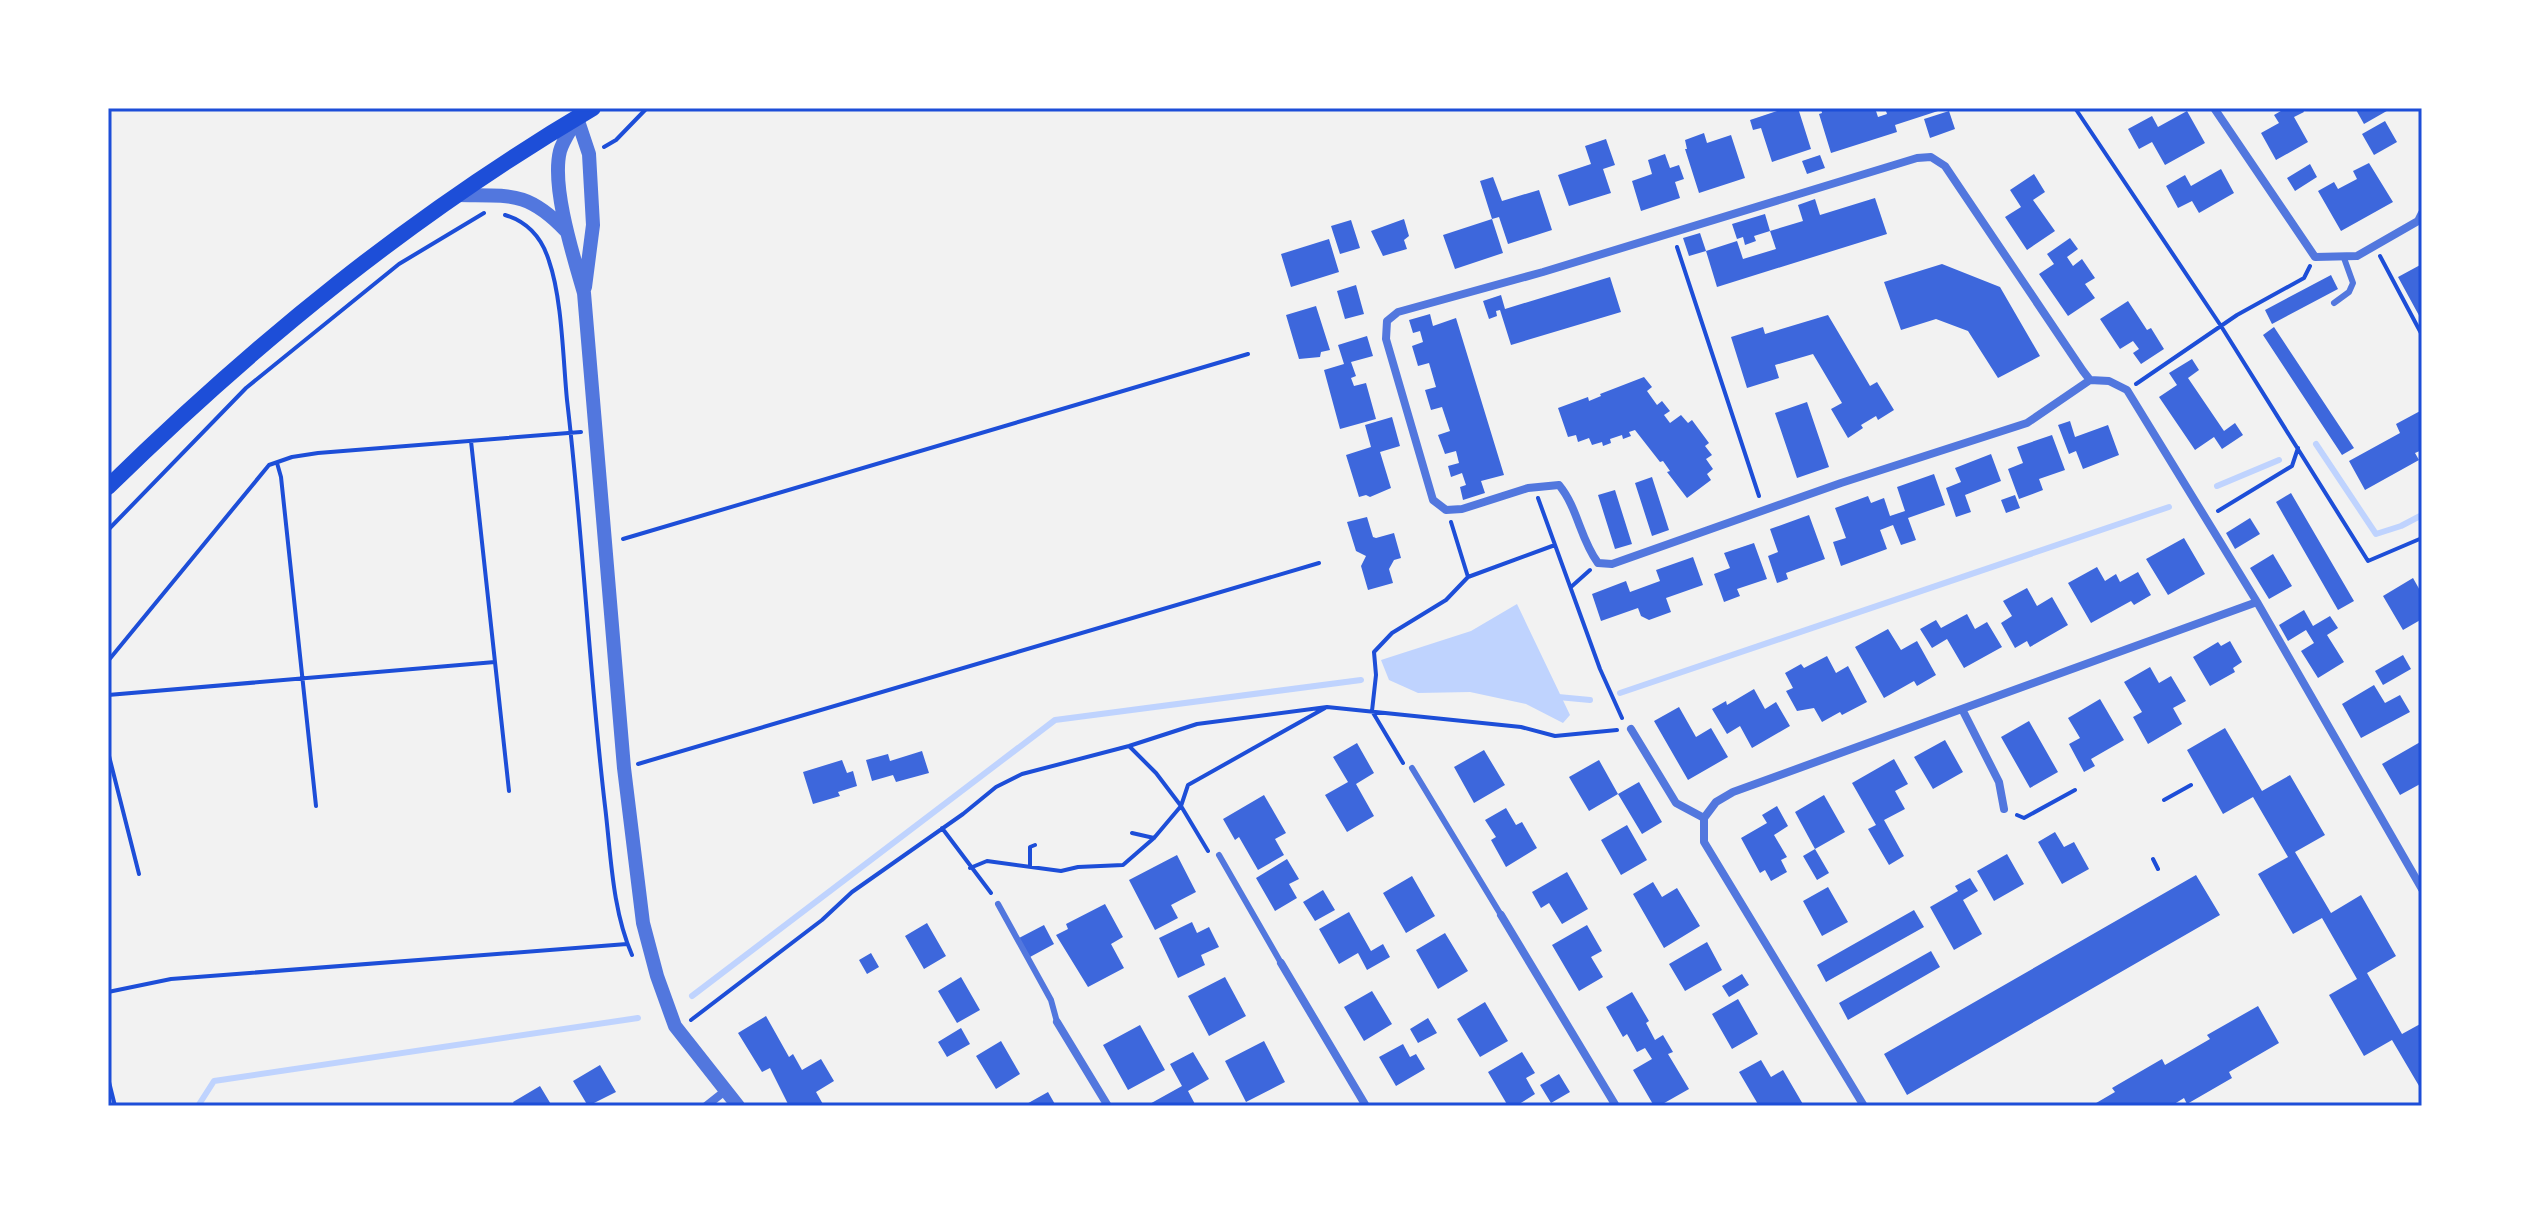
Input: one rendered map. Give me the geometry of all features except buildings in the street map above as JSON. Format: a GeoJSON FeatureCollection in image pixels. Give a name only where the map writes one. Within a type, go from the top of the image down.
{"type":"FeatureCollection","features":[{"type":"Feature","properties":{"kind":"main road"},"geometry":{"type":"LineString","coordinates":[[108,487],[193,406],[358,265],[575,113],[593,108]]}},
{"type":"Feature","properties":{"kind":"street"},"geometry":{"type":"LineString","coordinates":[[2214,108],[2315,257],[2357,256],[2418,221],[2422,213]]}},
{"type":"Feature","properties":{"kind":"street"},"geometry":{"type":"LineString","coordinates":[[575,113],[589,154],[593,225],[584,293]]}},
{"type":"Feature","properties":{"kind":"street"},"geometry":{"type":"LineString","coordinates":[[575,113],[560,151],[559,171],[566,231],[584,293],[624,768],[643,923],[675,1026],[738,1106]]}},
{"type":"Feature","properties":{"kind":"street"},"geometry":{"type":"LineString","coordinates":[[2090,380],[1945,166],[1931,157],[1917,158],[1398,312],[1387,321],[1386,339],[1433,500],[1446,510],[1462,509],[1528,488],[1559,485],[1570,499],[1589,552],[1598,563],[1612,564],[2027,423],[2090,380],[2109,381],[2127,390],[2257,602],[2422,889]]}},
{"type":"Feature","properties":{"kind":"street"},"geometry":{"type":"LineString","coordinates":[[457,195],[518,196],[545,210],[566,231]]}},
{"type":"Feature","properties":{"kind":"street"},"geometry":{"type":"LineString","coordinates":[[1864,1106],[1704,842],[1704,818],[1716,802],[1733,792],[2257,602]]}},
{"type":"Feature","properties":{"kind":"street"},"geometry":{"type":"LineString","coordinates":[[1962,709],[1999,782],[2004,809]]}},
{"type":"Feature","properties":{"kind":"street"},"geometry":{"type":"LineString","coordinates":[[1631,729],[1676,803],[1704,818]]}},
{"type":"Feature","properties":{"kind":"street"},"geometry":{"type":"LineString","coordinates":[[1501,915],[1616,1106]]}},
{"type":"Feature","properties":{"kind":"street"},"geometry":{"type":"LineString","coordinates":[[1281,963],[1366,1106]]}},
{"type":"Feature","properties":{"kind":"street"},"geometry":{"type":"LineString","coordinates":[[1057,1022],[1108,1106]]}},
{"type":"Feature","properties":{"kind":"street"},"geometry":{"type":"LineString","coordinates":[[706,1106],[725,1091]]}},
{"type":"Feature","properties":{"kind":"lane"},"geometry":{"type":"LineString","coordinates":[[2334,303],[2349,292],[2353,283],[2344,258]]}},
{"type":"Feature","properties":{"kind":"lane"},"geometry":{"type":"LineString","coordinates":[[1412,768],[1501,915]]}},
{"type":"Feature","properties":{"kind":"lane"},"geometry":{"type":"LineString","coordinates":[[1219,855],[1281,963]]}},
{"type":"Feature","properties":{"kind":"lane"},"geometry":{"type":"LineString","coordinates":[[998,904],[1051,1000],[1057,1022]]}},
{"type":"Feature","properties":{"kind":"path"},"geometry":{"type":"LineString","coordinates":[[589,154],[616,140],[647,108]]}},
{"type":"Feature","properties":{"kind":"path"},"geometry":{"type":"LineString","coordinates":[[2075,108],[2221,326],[2368,561],[2422,538]]}},
{"type":"Feature","properties":{"kind":"path"},"geometry":{"type":"LineString","coordinates":[[108,530],[246,388],[399,264],[483,213],[492,213]]}},
{"type":"Feature","properties":{"kind":"path"},"geometry":{"type":"LineString","coordinates":[[500,214],[516,219],[531,229],[542,245],[554,279],[602,777],[618,908],[633,958]]}},
{"type":"Feature","properties":{"kind":"path"},"geometry":{"type":"LineString","coordinates":[[1672,233],[1764,510]]}},
{"type":"Feature","properties":{"kind":"path"},"geometry":{"type":"LineString","coordinates":[[2374,246],[2422,335]]}},
{"type":"Feature","properties":{"kind":"path"},"geometry":{"type":"LineString","coordinates":[[2127,390],[2221,326],[2304,278],[2315,257]]}},
{"type":"Feature","properties":{"kind":"path"},"geometry":{"type":"LineString","coordinates":[[605,542],[698,519],[1248,354]]}},
{"type":"Feature","properties":{"kind":"path"},"geometry":{"type":"LineString","coordinates":[[108,661],[269,465],[318,453],[562,435]]}},
{"type":"Feature","properties":{"kind":"path"},"geometry":{"type":"LineString","coordinates":[[471,441],[509,791]]}},
{"type":"Feature","properties":{"kind":"path"},"geometry":{"type":"LineString","coordinates":[[2206,519],[2292,466],[2298,448]]}},
{"type":"Feature","properties":{"kind":"path"},"geometry":{"type":"LineString","coordinates":[[277,462],[316,806]]}},
{"type":"Feature","properties":{"kind":"path"},"geometry":{"type":"LineString","coordinates":[[1538,497],[1617,713],[1631,729]]}},
{"type":"Feature","properties":{"kind":"path"},"geometry":{"type":"LineString","coordinates":[[1446,510],[1468,577]]}},
{"type":"Feature","properties":{"kind":"path"},"geometry":{"type":"LineString","coordinates":[[1451,524],[1466,519]]}},
{"type":"Feature","properties":{"kind":"path"},"geometry":{"type":"LineString","coordinates":[[1412,768],[1401,762],[1372,711],[1376,675],[1374,652],[1392,633],[1446,600],[1468,577],[1555,545]]}},
{"type":"Feature","properties":{"kind":"path"},"geometry":{"type":"LineString","coordinates":[[624,768],[1319,563]]}},
{"type":"Feature","properties":{"kind":"path"},"geometry":{"type":"LineString","coordinates":[[1571,587],[1598,563]]}},
{"type":"Feature","properties":{"kind":"path"},"geometry":{"type":"LineString","coordinates":[[108,695],[495,662]]}},
{"type":"Feature","properties":{"kind":"path"},"geometry":{"type":"LineString","coordinates":[[675,1026],[694,1019],[822,920],[852,892],[996,787],[1022,774],[1129,746],[1197,724],[1327,707],[1521,727],[1555,736],[1631,729]]}},
{"type":"Feature","properties":{"kind":"path"},"geometry":{"type":"LineString","coordinates":[[970,868],[987,861],[1061,871],[1123,865],[1154,838],[1181,806],[1188,785],[1327,707]]}},
{"type":"Feature","properties":{"kind":"path"},"geometry":{"type":"LineString","coordinates":[[1129,746],[1156,773],[1181,806],[1209,852],[1219,855]]}},
{"type":"Feature","properties":{"kind":"path"},"geometry":{"type":"LineString","coordinates":[[108,752],[139,874]]}},
{"type":"Feature","properties":{"kind":"path"},"geometry":{"type":"LineString","coordinates":[[2164,800],[2191,785]]}},
{"type":"Feature","properties":{"kind":"path"},"geometry":{"type":"LineString","coordinates":[[2004,809],[2024,818],[2075,790]]}},
{"type":"Feature","properties":{"kind":"path"},"geometry":{"type":"LineString","coordinates":[[942,828],[998,904]]}},
{"type":"Feature","properties":{"kind":"path"},"geometry":{"type":"LineString","coordinates":[[1132,833],[1154,838]]}},
{"type":"Feature","properties":{"kind":"path"},"geometry":{"type":"LineString","coordinates":[[1030,867],[1030,847],[1035,845]]}},
{"type":"Feature","properties":{"kind":"path"},"geometry":{"type":"LineString","coordinates":[[2153,859],[2158,869]]}},
{"type":"Feature","properties":{"kind":"path"},"geometry":{"type":"LineString","coordinates":[[108,992],[171,979],[627,944]]}},
{"type":"Feature","properties":{"kind":"path"},"geometry":{"type":"LineString","coordinates":[[108,1078],[115,1106]]}},
{"type":"Feature","properties":{"kind":"water"},"geometry":{"type":"Polygon","coordinates":[[[1517,604],[1570,715],[1563,723],[1526,704],[1470,692],[1418,693],[1389,680],[1381,660],[1471,631],[1517,604]]]}},
{"type":"Feature","properties":{"kind":"waterway"},"geometry":{"type":"LineString","coordinates":[[2316,444],[2376,534],[2422,515]]}},
{"type":"Feature","properties":{"kind":"waterway"},"geometry":{"type":"LineString","coordinates":[[2217,486],[2279,460]]}},
{"type":"Feature","properties":{"kind":"waterway"},"geometry":{"type":"LineString","coordinates":[[1620,693],[2169,507]]}},
{"type":"Feature","properties":{"kind":"waterway"},"geometry":{"type":"LineString","coordinates":[[692,996],[1055,720],[1361,680]]}},
{"type":"Feature","properties":{"kind":"waterway"},"geometry":{"type":"LineString","coordinates":[[1558,697],[1590,700]]}},
{"type":"Feature","properties":{"kind":"waterway"},"geometry":{"type":"LineString","coordinates":[[198,1106],[214,1081],[638,1018]]}}]}
